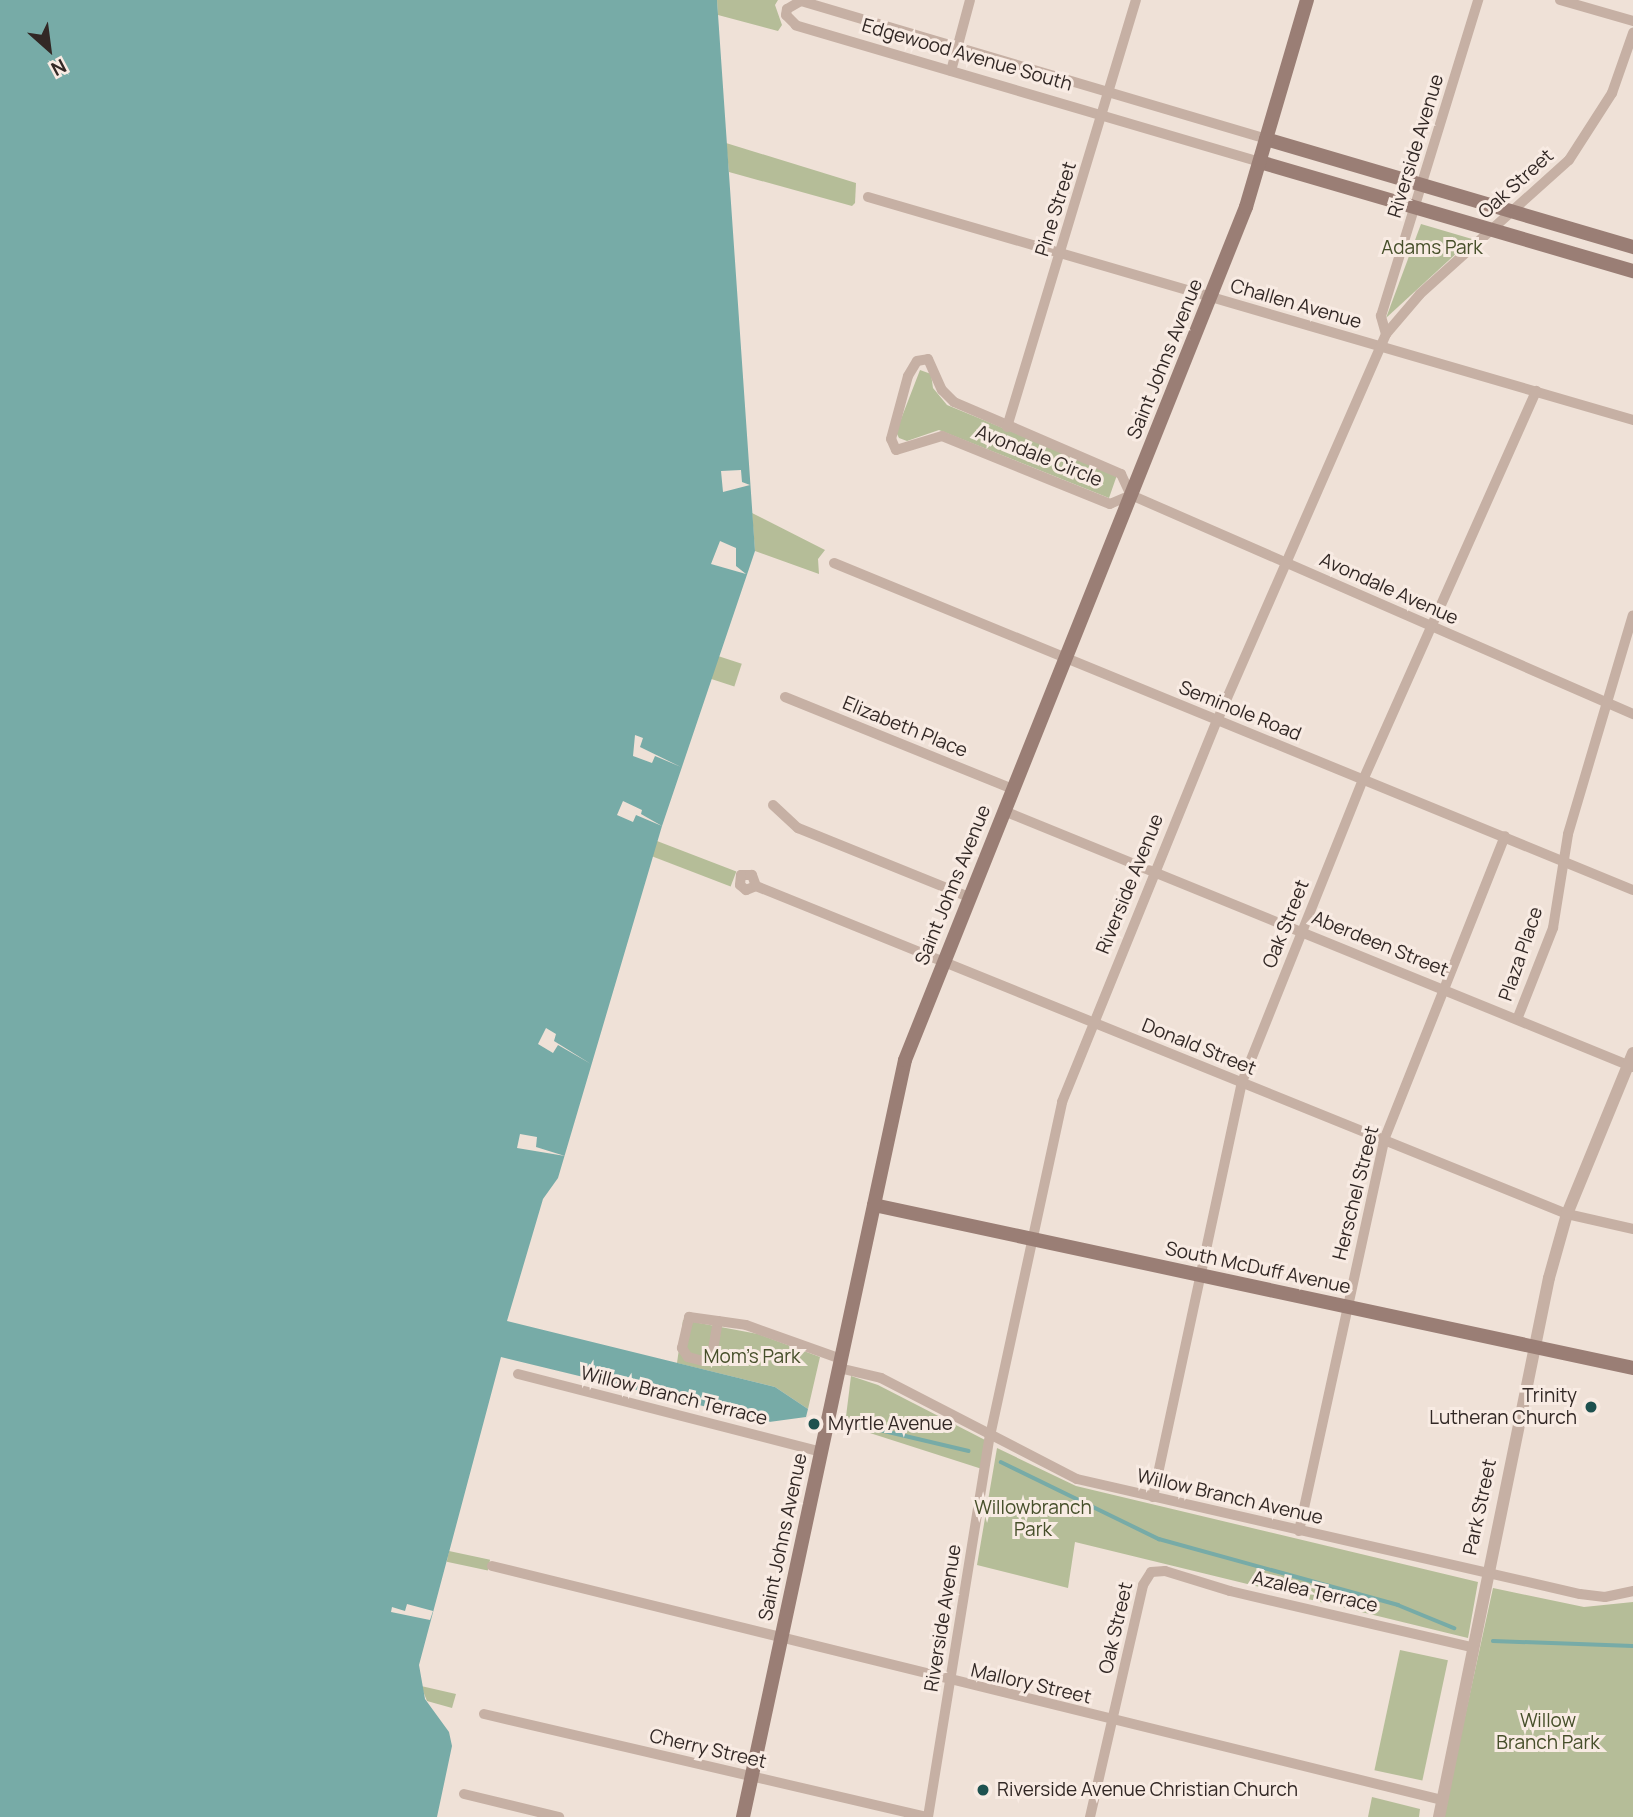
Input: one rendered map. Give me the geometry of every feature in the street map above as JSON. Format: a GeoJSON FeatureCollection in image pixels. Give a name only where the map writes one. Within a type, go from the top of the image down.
{"type":"FeatureCollection","features":[{"type":"Feature","properties":{"kind":"main road","name":"Saint Johns Avenue"},"geometry":{"type":"LineString","coordinates":[[743,1817],[905,1060],[1211,297],[1260,162],[1307,0]]}},
{"type":"Feature","properties":{"kind":"main road","name":"Edgewood Avenue South"},"geometry":{"type":"LineString","coordinates":[[1266,139],[1633,247]]}},
{"type":"Feature","properties":{"kind":"main road","name":"Edgewood Avenue South"},"geometry":{"type":"LineString","coordinates":[[1260,162],[1633,271]]}},
{"type":"Feature","properties":{"kind":"main road","name":"South McDuff Avenue"},"geometry":{"type":"LineString","coordinates":[[874,1205],[1633,1368]]}},
{"type":"Feature","properties":{"kind":"street"},"geometry":{"type":"LineString","coordinates":[[951,71],[970,0]]}},
{"type":"Feature","properties":{"kind":"street","name":"Pine Street"},"geometry":{"type":"LineString","coordinates":[[1007,427],[1136,0]]}},
{"type":"Feature","properties":{"kind":"street","name":"Riverside Avenue"},"geometry":{"type":"LineString","coordinates":[[926,1817],[990,1436],[1062,1102],[1217,721],[1386,334],[1381,316],[1478,0]]}},
{"type":"Feature","properties":{"kind":"street"},"geometry":{"type":"LineString","coordinates":[[1560,0],[1633,21]]}},
{"type":"Feature","properties":{"kind":"street","name":"Edgewood Avenue South"},"geometry":{"type":"LineString","coordinates":[[1260,162],[796,25],[786,15],[787,9],[801,2],[1266,139]]}},
{"type":"Feature","properties":{"kind":"street","name":"Oak Street"},"geometry":{"type":"LineString","coordinates":[[1386,334],[1420,294],[1569,160],[1597,119],[1633,33]]}},
{"type":"Feature","properties":{"kind":"street","name":"Challen Avenue"},"geometry":{"type":"LineString","coordinates":[[869,197],[1633,420]]}},
{"type":"Feature","properties":{"kind":"street","name":"Avondale Circle"},"geometry":{"type":"LineString","coordinates":[[928,359],[942,390],[954,402],[1007,427],[1121,474],[1131,495],[1110,504],[942,436],[896,450],[891,439],[908,376],[918,361],[928,359]]}},
{"type":"Feature","properties":{"kind":"street","name":"Oak Street"},"geometry":{"type":"LineString","coordinates":[[1153,1497],[1242,1082],[1363,780],[1536,391]]}},
{"type":"Feature","properties":{"kind":"street","name":"Avondale Avenue"},"geometry":{"type":"LineString","coordinates":[[1131,495],[1633,713]]}},
{"type":"Feature","properties":{"kind":"street","name":"Seminole Road"},"geometry":{"type":"LineString","coordinates":[[834,563],[1633,890]]}},
{"type":"Feature","properties":{"kind":"street"},"geometry":{"type":"LineString","coordinates":[[1563,860],[1633,615]]}},
{"type":"Feature","properties":{"kind":"street","name":"Elizabeth Place"},"geometry":{"type":"LineString","coordinates":[[785,697],[1013,789]]}},
{"type":"Feature","properties":{"kind":"street"},"geometry":{"type":"LineString","coordinates":[[773,805],[798,828],[969,897]]}},
{"type":"Feature","properties":{"kind":"street","name":"Aberdeen Street"},"geometry":{"type":"LineString","coordinates":[[1004,811],[1301,932],[1631,1061]]}},
{"type":"Feature","properties":{"kind":"street","name":"Herschel Street"},"geometry":{"type":"LineString","coordinates":[[1299,1531],[1384,1140],[1505,836]]}},
{"type":"Feature","properties":{"kind":"street","name":"Plaza Place"},"geometry":{"type":"LineString","coordinates":[[1518,1017],[1553,928],[1563,860]]}},
{"type":"Feature","properties":{"kind":"street","name":"Donald Street"},"geometry":{"type":"LineString","coordinates":[[756,886],[1567,1214],[1633,1229]]}},
{"type":"Feature","properties":{"kind":"street","name":"Park Street"},"geometry":{"type":"LineString","coordinates":[[1438,1817],[1533,1346],[1567,1214],[1631,1061]]}},
{"type":"Feature","properties":{"kind":"street","name":"Willow Branch Avenue"},"geometry":{"type":"LineString","coordinates":[[718,1321],[712,1354],[703,1361],[688,1357],[682,1348],[689,1317],[718,1321],[746,1325],[881,1378],[1077,1479],[1590,1596],[1633,1591]]}},
{"type":"Feature","properties":{"kind":"street","name":"Willow Branch Terrace"},"geometry":{"type":"LineString","coordinates":[[518,1374],[821,1452]]}},
{"type":"Feature","properties":{"kind":"street","name":"Mallory Street"},"geometry":{"type":"LineString","coordinates":[[492,1566],[950,1682],[1442,1800]]}},
{"type":"Feature","properties":{"kind":"street","name":"Azalea Terrace"},"geometry":{"type":"LineString","coordinates":[[1152,1572],[1165,1571],[1230,1591],[1471,1647]]}},
{"type":"Feature","properties":{"kind":"street","name":"Oak Street"},"geometry":{"type":"LineString","coordinates":[[1090,1817],[1143,1585],[1152,1572]]}},
{"type":"Feature","properties":{"kind":"street","name":"Cherry Street"},"geometry":{"type":"LineString","coordinates":[[484,1713],[926,1817]]}},
{"type":"Feature","properties":{"kind":"street"},"geometry":{"type":"LineString","coordinates":[[464,1794],[559,1817]]}},
{"type":"Feature","properties":{"kind":"green space"},"geometry":{"type":"Polygon","coordinates":[[[717,0],[778,0],[775,5],[782,25],[778,31],[718,15],[717,0]]]}},
{"type":"Feature","properties":{"kind":"green space"},"geometry":{"type":"Polygon","coordinates":[[[726,143],[856,183],[855,203],[852,206],[729,172],[726,143]]]}},
{"type":"Feature","properties":{"kind":"green space","name":"Adams Park"},"geometry":{"type":"Polygon","coordinates":[[[1421,224],[1472,239],[1386,318],[1421,224]]]}},
{"type":"Feature","properties":{"kind":"green space"},"geometry":{"type":"Polygon","coordinates":[[[920,370],[931,374],[933,388],[947,405],[1117,475],[1109,498],[939,430],[907,441],[899,438],[896,432],[920,370]]]}},
{"type":"Feature","properties":{"kind":"green space"},"geometry":{"type":"Polygon","coordinates":[[[752,513],[825,550],[818,559],[819,574],[755,551],[752,513]]]}},
{"type":"Feature","properties":{"kind":"green space"},"geometry":{"type":"Polygon","coordinates":[[[718,656],[742,664],[734,687],[711,679],[718,656]]]}},
{"type":"Feature","properties":{"kind":"green space"},"geometry":{"type":"Polygon","coordinates":[[[657,841],[736,871],[731,886],[651,856],[657,841]]]}},
{"type":"Feature","properties":{"kind":"green space","name":"Mom's Park"},"geometry":{"type":"Polygon","coordinates":[[[683,1320],[758,1334],[820,1357],[808,1409],[775,1387],[677,1363],[683,1320]]]}},
{"type":"Feature","properties":{"kind":"green space","name":"Willowbranch Park"},"geometry":{"type":"Polygon","coordinates":[[[851,1376],[878,1385],[987,1441],[982,1469],[845,1425],[851,1376]]]}},
{"type":"Feature","properties":{"kind":"green space","name":"Willowbranch Park"},"geometry":{"type":"Polygon","coordinates":[[[997,1448],[1076,1486],[1478,1582],[1468,1638],[1075,1542],[1068,1588],[977,1565],[997,1448]]]}},
{"type":"Feature","properties":{"kind":"green space"},"geometry":{"type":"Polygon","coordinates":[[[449,1551],[490,1560],[488,1570],[447,1562],[449,1551]]]}},
{"type":"Feature","properties":{"kind":"green space","name":"Willow Branch Park"},"geometry":{"type":"Polygon","coordinates":[[[1493,1588],[1584,1607],[1633,1602],[1633,1817],[1443,1817],[1493,1588]]]}},
{"type":"Feature","properties":{"kind":"green space"},"geometry":{"type":"Polygon","coordinates":[[[1400,1650],[1448,1660],[1422,1780],[1374,1770],[1400,1650]]]}},
{"type":"Feature","properties":{"kind":"green space"},"geometry":{"type":"Polygon","coordinates":[[[421,1686],[456,1694],[452,1708],[427,1701],[421,1686]]]}},
{"type":"Feature","properties":{"kind":"green space"},"geometry":{"type":"Polygon","coordinates":[[[1372,1797],[1420,1809],[1419,1817],[1368,1817],[1372,1797]]]}},
{"type":"Feature","properties":{"kind":"water"},"geometry":{"type":"Polygon","coordinates":[[[0,0],[717,0],[755,551],[662,826],[558,1178],[543,1199],[507,1321],[775,1387],[808,1409],[806,1417],[769,1422],[501,1357],[419,1665],[425,1699],[449,1732],[452,1746],[437,1817],[0,1817],[0,0]]]}},
{"type":"Feature","properties":{"kind":"pier"},"geometry":{"type":"Polygon","coordinates":[[[741,470],[742,482],[750,485],[723,492],[721,471],[741,470]]]}},
{"type":"Feature","properties":{"kind":"pier"},"geometry":{"type":"Polygon","coordinates":[[[720,541],[736,548],[736,566],[746,574],[711,564],[720,541]]]}},
{"type":"Feature","properties":{"kind":"pier"},"geometry":{"type":"Polygon","coordinates":[[[635,735],[643,738],[640,747],[681,767],[655,756],[652,763],[633,756],[635,735]]]}},
{"type":"Feature","properties":{"kind":"pier"},"geometry":{"type":"Polygon","coordinates":[[[623,801],[642,810],[641,814],[662,826],[636,815],[633,822],[617,815],[623,801]]]}},
{"type":"Feature","properties":{"kind":"pier"},"geometry":{"type":"Polygon","coordinates":[[[546,1028],[556,1034],[554,1041],[591,1064],[558,1045],[553,1053],[538,1044],[546,1028]]]}},
{"type":"Feature","properties":{"kind":"pier"},"geometry":{"type":"Polygon","coordinates":[[[520,1134],[537,1137],[536,1147],[565,1156],[517,1148],[520,1134]]]}},
{"type":"Feature","properties":{"kind":"pier"},"geometry":{"type":"Polygon","coordinates":[[[407,1604],[433,1611],[430,1620],[391,1612],[392,1607],[405,1611],[407,1604]]]}},
{"type":"Feature","properties":{"kind":"waterway"},"geometry":{"type":"LineString","coordinates":[[842,1421],[969,1451]]}},
{"type":"Feature","properties":{"kind":"waterway"},"geometry":{"type":"LineString","coordinates":[[1001,1462],[1159,1539],[1398,1605],[1454,1628]]}},
{"type":"Feature","properties":{"kind":"waterway"},"geometry":{"type":"LineString","coordinates":[[1493,1641],[1633,1646]]}},
{"type":"Feature","properties":{"kind":"place","name":"Trinity Lutheran Church"},"geometry":{"type":"Point","coordinates":[1591,1407]}},
{"type":"Feature","properties":{"kind":"place","name":"Myrtle Avenue"},"geometry":{"type":"Point","coordinates":[814,1424]}},
{"type":"Feature","properties":{"kind":"place","name":"Riverside Avenue Christian Church"},"geometry":{"type":"Point","coordinates":[983,1790]}}]}
